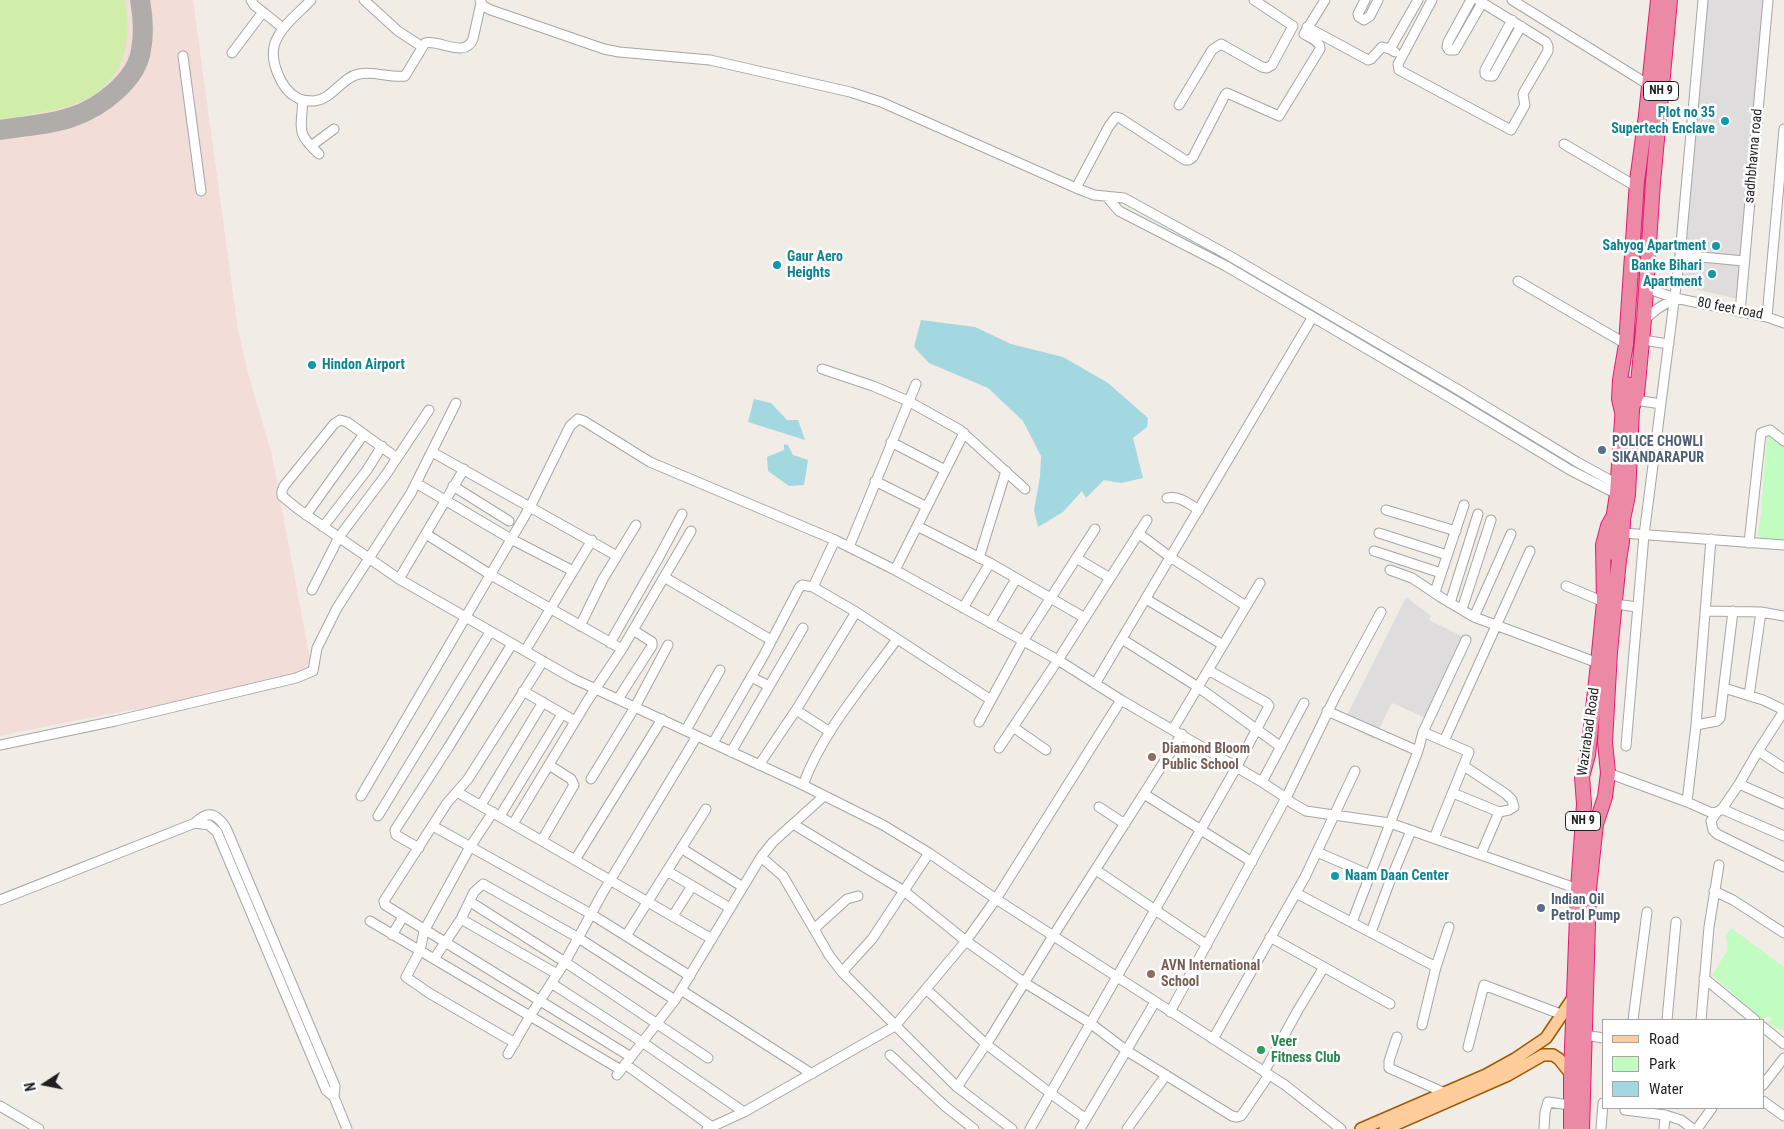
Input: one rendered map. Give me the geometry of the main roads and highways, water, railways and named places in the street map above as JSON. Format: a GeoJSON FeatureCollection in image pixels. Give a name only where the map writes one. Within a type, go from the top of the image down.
{"type":"FeatureCollection","features":[{"type":"Feature","properties":{"kind":"highway","name":"Wazirabad Road"},"geometry":{"type":"LineString","coordinates":[[1630,407],[1619,399],[1620,380],[1626,344],[1637,184],[1658,0]]}},
{"type":"Feature","properties":{"kind":"highway","name":"Wazirabad Road"},"geometry":{"type":"LineString","coordinates":[[1619,524],[1617,489],[1630,407],[1637,394],[1657,129],[1670,0]]}},
{"type":"Feature","properties":{"kind":"highway","name":"Wazirabad Road"},"geometry":{"type":"LineString","coordinates":[[1619,524],[1628,488],[1630,407]]}},
{"type":"Feature","properties":{"kind":"highway","name":"Wazirabad Road"},"geometry":{"type":"LineString","coordinates":[[1582,1129],[1588,890],[1596,824],[1605,797],[1608,773],[1604,742],[1609,603],[1603,545],[1608,526],[1619,524]]}},
{"type":"Feature","properties":{"kind":"highway","name":"Wazirabad Road"},"geometry":{"type":"LineString","coordinates":[[1571,1129],[1570,1105],[1583,796],[1582,777],[1588,755],[1598,663],[1609,603]]}},
{"type":"Feature","properties":{"kind":"highway"},"geometry":{"type":"LineString","coordinates":[[1583,796],[1587,786],[1592,782],[1597,783],[1600,808]]}},
{"type":"Feature","properties":{"kind":"main road"},"geometry":{"type":"LineString","coordinates":[[1361,1129],[1503,1067],[1546,1038],[1574,997]]}},
{"type":"Feature","properties":{"kind":"main road"},"geometry":{"type":"LineString","coordinates":[[1385,1129],[1508,1075],[1542,1055],[1554,1056],[1559,1059],[1571,1074]]}},
{"type":"Feature","properties":{"kind":"water"},"geometry":{"type":"Polygon","coordinates":[[[921,320],[975,327],[1011,344],[1063,357],[1108,383],[1148,418],[1147,427],[1133,438],[1143,478],[1121,483],[1104,480],[1086,498],[1082,491],[1063,512],[1038,527],[1034,510],[1040,477],[1041,456],[1023,421],[988,388],[929,363],[914,347],[921,320]]]}},
{"type":"Feature","properties":{"kind":"water"},"geometry":{"type":"Polygon","coordinates":[[[754,399],[771,403],[787,420],[798,420],[805,440],[748,422],[754,399]]]}},
{"type":"Feature","properties":{"kind":"water"},"geometry":{"type":"Polygon","coordinates":[[[784,444],[788,445],[793,455],[808,460],[804,485],[789,486],[768,471],[767,457],[784,450],[784,444]]]}},
{"type":"Feature","properties":{"kind":"place","name":"Plot no 35 Supertech Enclave"},"geometry":{"type":"Point","coordinates":[1725,121]}},
{"type":"Feature","properties":{"kind":"place","name":"Sahyog Apartment"},"geometry":{"type":"Point","coordinates":[1716,246]}},
{"type":"Feature","properties":{"kind":"place","name":"Gaur Aero Heights"},"geometry":{"type":"Point","coordinates":[777,265]}},
{"type":"Feature","properties":{"kind":"place","name":"Banke Bihari Apartment"},"geometry":{"type":"Point","coordinates":[1712,274]}},
{"type":"Feature","properties":{"kind":"place","name":"Hindon Airport"},"geometry":{"type":"Point","coordinates":[312,365]}},
{"type":"Feature","properties":{"kind":"place","name":"POLICE CHOWLI SIKANDARAPUR"},"geometry":{"type":"Point","coordinates":[1602,450]}},
{"type":"Feature","properties":{"kind":"place","name":"Diamond Bloom Public School"},"geometry":{"type":"Point","coordinates":[1152,757]}},
{"type":"Feature","properties":{"kind":"place","name":"Naam Daan Center"},"geometry":{"type":"Point","coordinates":[1335,876]}},
{"type":"Feature","properties":{"kind":"place","name":"Indian Oil Petrol Pump"},"geometry":{"type":"Point","coordinates":[1541,908]}},
{"type":"Feature","properties":{"kind":"place","name":"AVN International School"},"geometry":{"type":"Point","coordinates":[1151,974]}},
{"type":"Feature","properties":{"kind":"place","name":"Veer Fitness Club"},"geometry":{"type":"Point","coordinates":[1261,1050]}}]}
